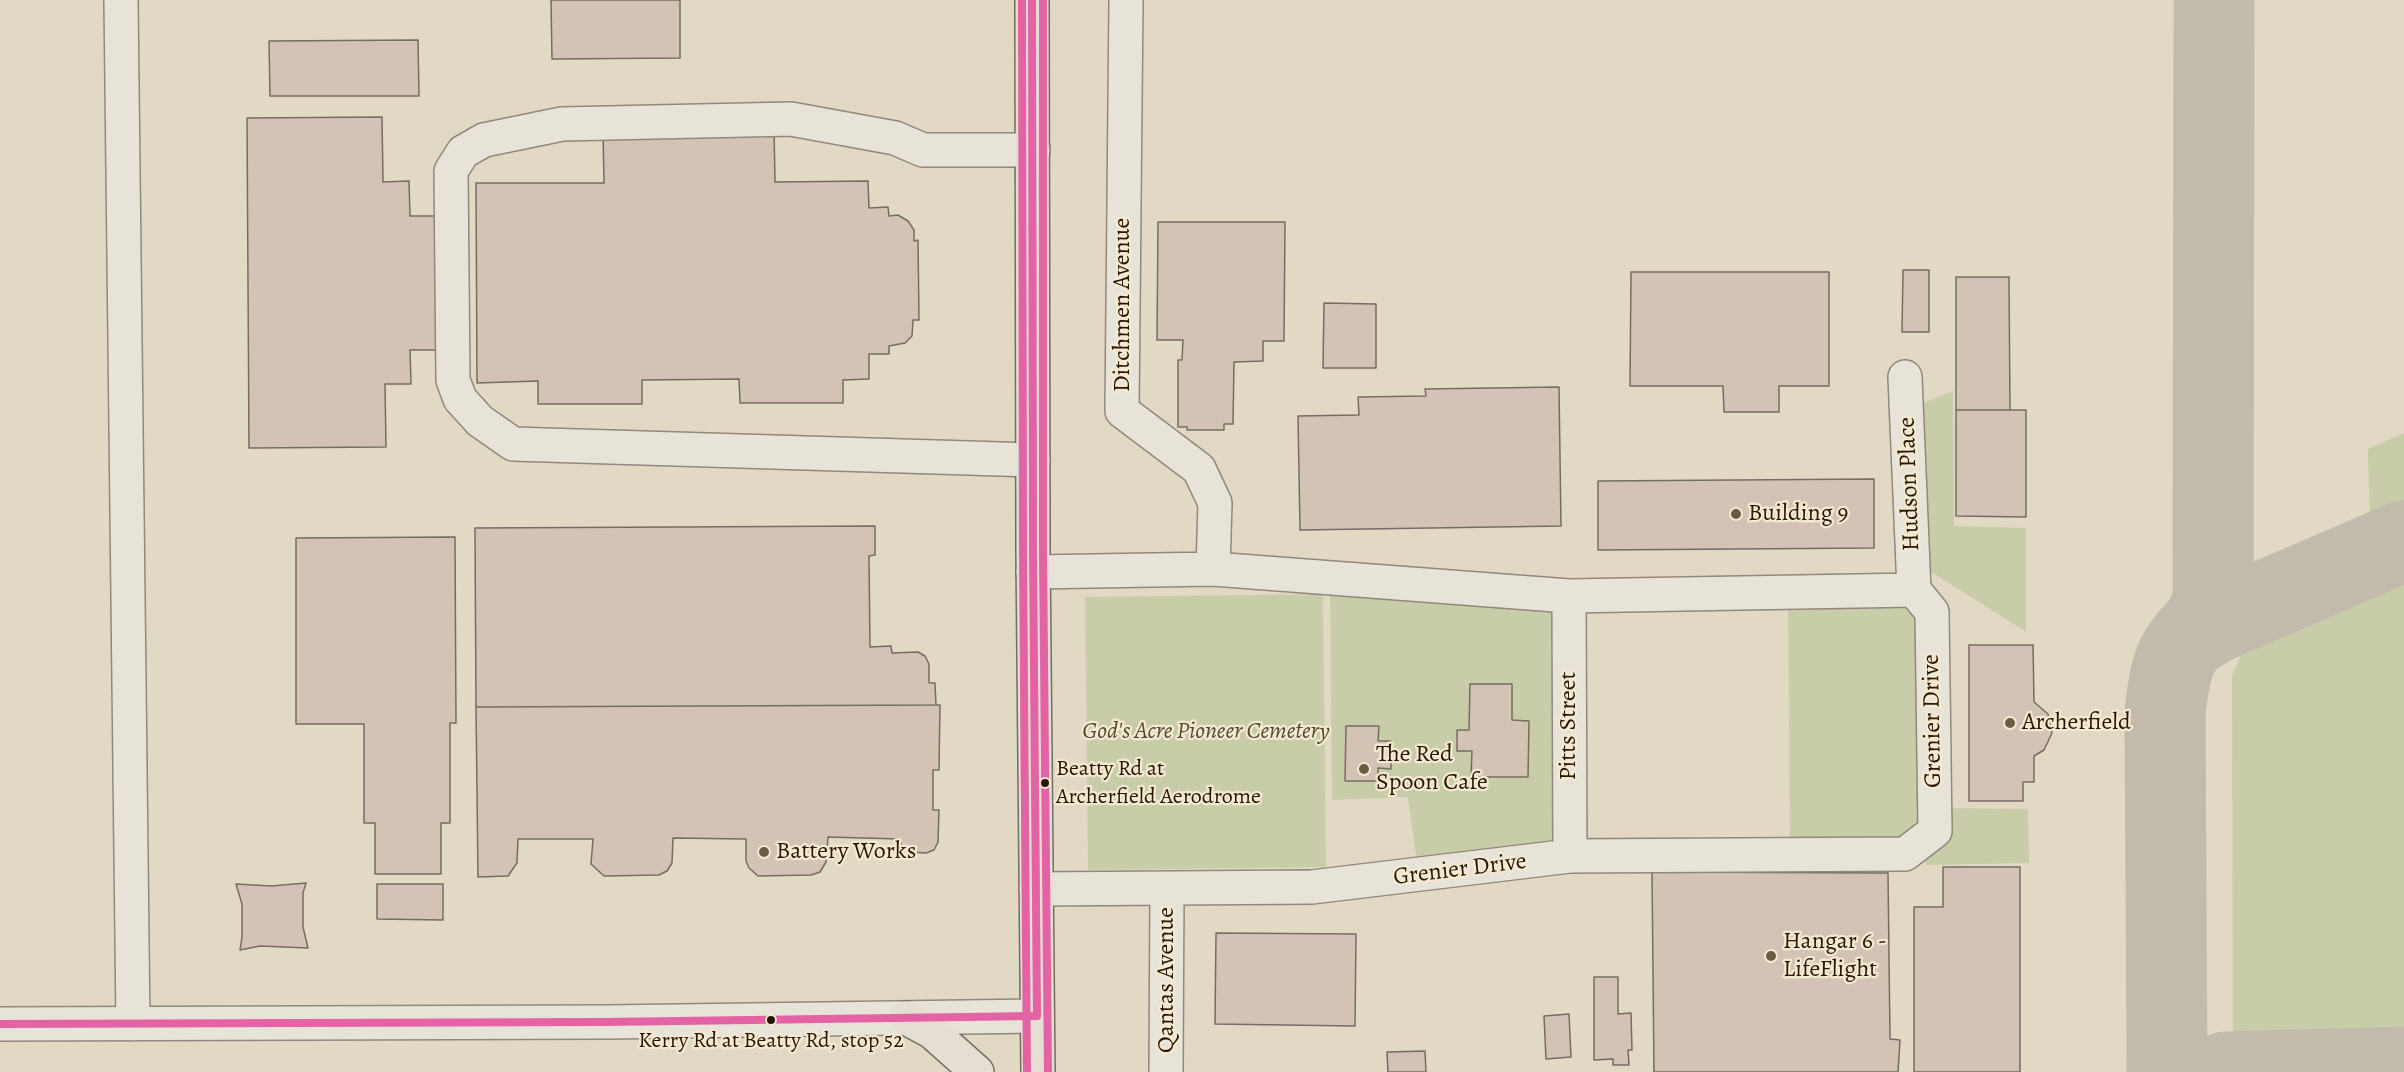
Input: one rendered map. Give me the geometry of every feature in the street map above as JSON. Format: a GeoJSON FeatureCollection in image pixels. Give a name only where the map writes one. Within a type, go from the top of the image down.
{"type":"FeatureCollection","features":[{"type":"Feature","properties":{"kind":"main road"},"geometry":{"type":"LineString","coordinates":[[1032,0],[1033,572],[1038,1072]]}},
{"type":"Feature","properties":{"kind":"main road"},"geometry":{"type":"LineString","coordinates":[[906,1018],[932,1032],[977,1072]]}},
{"type":"Feature","properties":{"kind":"street"},"geometry":{"type":"LineString","coordinates":[[121,0],[133,1024]]}},
{"type":"Feature","properties":{"kind":"street","name":"Ditchmen Avenue"},"geometry":{"type":"LineString","coordinates":[[1126,0],[1122,411],[1199,469],[1215,503],[1212,569]]}},
{"type":"Feature","properties":{"kind":"street"},"geometry":{"type":"LineString","coordinates":[[1033,150],[923,150],[895,138],[791,119],[562,124],[484,140],[463,152],[451,171],[453,380],[459,399],[480,421],[513,444],[1033,460]]}},
{"type":"Feature","properties":{"kind":"street","name":"Hudson Place"},"geometry":{"type":"LineString","coordinates":[[1905,377],[1914,590]]}},
{"type":"Feature","properties":{"kind":"street"},"geometry":{"type":"LineString","coordinates":[[1033,572],[1212,569],[1569,596],[1914,590]]}},
{"type":"Feature","properties":{"kind":"street","name":"Grenier Drive"},"geometry":{"type":"LineString","coordinates":[[1036,889],[1312,887],[1570,856],[1905,854],[1935,831],[1932,612],[1914,590]]}},
{"type":"Feature","properties":{"kind":"street","name":"Pitts Street"},"geometry":{"type":"LineString","coordinates":[[1569,596],[1570,856]]}},
{"type":"Feature","properties":{"kind":"street","name":"Qantas Avenue"},"geometry":{"type":"LineString","coordinates":[[1166,1072],[1167,889]]}},
{"type":"Feature","properties":{"kind":"street"},"geometry":{"type":"LineString","coordinates":[[0,1024],[606,1022],[1037,1016]]}},
{"type":"Feature","properties":{"kind":"green space"},"geometry":{"type":"Polygon","coordinates":[[[1953,391],[1954,526],[2026,528],[2026,632],[1927,569],[1924,403],[1953,391]]]}},
{"type":"Feature","properties":{"kind":"green space"},"geometry":{"type":"Polygon","coordinates":[[[2404,433],[2404,511],[2370,525],[2368,449],[2404,433]]]}},
{"type":"Feature","properties":{"kind":"green space"},"geometry":{"type":"Polygon","coordinates":[[[2404,573],[2404,1072],[2233,1072],[2232,676],[2241,655],[2255,637],[2404,573]]]}},
{"type":"Feature","properties":{"kind":"green space"},"geometry":{"type":"Polygon","coordinates":[[[1330,593],[1561,606],[1562,850],[1418,870],[1408,797],[1332,800],[1330,593]]]}},
{"type":"Feature","properties":{"kind":"green space","name":"God's Acre Pioneer Cemetery"},"geometry":{"type":"Polygon","coordinates":[[[1323,594],[1326,867],[1088,870],[1085,597],[1323,594]]]}},
{"type":"Feature","properties":{"kind":"green space"},"geometry":{"type":"Polygon","coordinates":[[[1909,599],[1924,618],[1928,828],[1903,846],[1790,847],[1788,600],[1909,599]]]}},
{"type":"Feature","properties":{"kind":"green space"},"geometry":{"type":"Polygon","coordinates":[[[1943,808],[2028,809],[2029,863],[1926,865],[1926,848],[1943,808]]]}},
{"type":"Feature","properties":{"kind":"building"},"geometry":{"type":"Polygon","coordinates":[[[551,0],[680,0],[680,58],[552,59],[551,0]]]}},
{"type":"Feature","properties":{"kind":"building"},"geometry":{"type":"Polygon","coordinates":[[[418,40],[419,96],[270,96],[269,41],[418,40]]]}},
{"type":"Feature","properties":{"kind":"building"},"geometry":{"type":"Polygon","coordinates":[[[382,117],[383,182],[409,181],[410,216],[436,216],[436,350],[410,350],[411,384],[385,384],[386,447],[249,448],[247,118],[382,117]]]}},
{"type":"Feature","properties":{"kind":"building"},"geometry":{"type":"Polygon","coordinates":[[[774,128],[775,182],[868,181],[869,208],[888,207],[889,216],[898,215],[908,221],[914,230],[914,241],[918,240],[919,320],[913,320],[912,336],[905,343],[889,346],[889,354],[869,354],[869,379],[843,380],[843,403],[740,403],[739,379],[642,380],[642,404],[538,404],[538,381],[477,383],[476,183],[604,183],[603,129],[774,128]]]}},
{"type":"Feature","properties":{"kind":"building"},"geometry":{"type":"Polygon","coordinates":[[[1158,222],[1285,222],[1284,341],[1263,341],[1263,361],[1234,362],[1233,424],[1224,424],[1224,430],[1187,430],[1187,427],[1178,427],[1178,360],[1182,360],[1183,340],[1157,340],[1158,222]]]}},
{"type":"Feature","properties":{"kind":"building"},"geometry":{"type":"Polygon","coordinates":[[[1903,270],[1929,270],[1929,332],[1902,332],[1903,270]]]}},
{"type":"Feature","properties":{"kind":"building"},"geometry":{"type":"Polygon","coordinates":[[[1631,272],[1829,272],[1829,386],[1779,386],[1779,412],[1724,412],[1723,386],[1630,386],[1631,272]]]}},
{"type":"Feature","properties":{"kind":"building"},"geometry":{"type":"Polygon","coordinates":[[[1956,277],[2009,277],[2010,410],[1956,410],[1956,277]]]}},
{"type":"Feature","properties":{"kind":"building"},"geometry":{"type":"Polygon","coordinates":[[[1324,303],[1376,304],[1376,368],[1323,368],[1324,303]]]}},
{"type":"Feature","properties":{"kind":"building"},"geometry":{"type":"Polygon","coordinates":[[[1559,387],[1561,526],[1300,530],[1298,416],[1359,415],[1358,397],[1426,396],[1425,389],[1559,387]]]}},
{"type":"Feature","properties":{"kind":"building"},"geometry":{"type":"Polygon","coordinates":[[[1956,410],[2026,410],[2026,517],[1956,516],[1956,410]]]}},
{"type":"Feature","properties":{"kind":"building","name":"Building 9"},"geometry":{"type":"Polygon","coordinates":[[[1874,479],[1874,548],[1598,550],[1598,481],[1874,479]]]}},
{"type":"Feature","properties":{"kind":"building"},"geometry":{"type":"Polygon","coordinates":[[[875,526],[875,555],[869,556],[870,647],[891,646],[892,653],[918,652],[925,656],[929,664],[929,683],[935,683],[936,705],[476,707],[475,528],[875,526]]]}},
{"type":"Feature","properties":{"kind":"building"},"geometry":{"type":"Polygon","coordinates":[[[455,537],[456,723],[450,723],[450,823],[441,823],[441,874],[375,874],[375,823],[364,823],[364,724],[296,724],[296,538],[455,537]]]}},
{"type":"Feature","properties":{"kind":"building","name":"Archerfield"},"geometry":{"type":"Polygon","coordinates":[[[1969,645],[2033,645],[2034,702],[2048,714],[2052,733],[2044,750],[2034,756],[2034,782],[2023,782],[2023,801],[1969,801],[1969,645]]]}},
{"type":"Feature","properties":{"kind":"building"},"geometry":{"type":"Polygon","coordinates":[[[1470,684],[1512,684],[1512,720],[1529,721],[1528,777],[1471,777],[1472,751],[1457,751],[1457,730],[1469,730],[1470,684]]]}},
{"type":"Feature","properties":{"kind":"building"},"geometry":{"type":"Polygon","coordinates":[[[940,705],[939,770],[933,770],[933,810],[939,810],[938,842],[934,850],[926,853],[909,852],[903,848],[899,839],[828,837],[826,862],[820,872],[811,875],[758,876],[749,868],[746,861],[746,839],[673,838],[672,863],[667,871],[659,875],[604,876],[591,864],[593,839],[518,839],[517,863],[508,876],[478,877],[476,707],[940,705]]]}},
{"type":"Feature","properties":{"kind":"building"},"geometry":{"type":"Polygon","coordinates":[[[1346,726],[1379,726],[1378,741],[1391,741],[1391,769],[1378,768],[1378,781],[1345,781],[1346,726]]]}},
{"type":"Feature","properties":{"kind":"building"},"geometry":{"type":"Polygon","coordinates":[[[1943,867],[2020,867],[2020,1072],[1914,1072],[1914,907],[1943,907],[1943,867]]]}},
{"type":"Feature","properties":{"kind":"building","name":"Hangar 6 - LifeFlight"},"geometry":{"type":"Polygon","coordinates":[[[1652,872],[1888,873],[1890,1039],[1900,1040],[1898,1072],[1654,1072],[1652,872]]]}},
{"type":"Feature","properties":{"kind":"building"},"geometry":{"type":"Polygon","coordinates":[[[306,883],[303,893],[303,927],[308,948],[260,946],[240,950],[242,904],[236,884],[271,886],[306,883]]]}},
{"type":"Feature","properties":{"kind":"building"},"geometry":{"type":"Polygon","coordinates":[[[377,884],[443,884],[443,920],[377,919],[377,884]]]}},
{"type":"Feature","properties":{"kind":"building"},"geometry":{"type":"Polygon","coordinates":[[[1216,933],[1356,934],[1355,1026],[1215,1024],[1216,933]]]}},
{"type":"Feature","properties":{"kind":"building"},"geometry":{"type":"Polygon","coordinates":[[[1594,977],[1618,977],[1618,1014],[1631,1013],[1632,1050],[1628,1050],[1629,1065],[1613,1065],[1613,1059],[1594,1060],[1594,977]]]}},
{"type":"Feature","properties":{"kind":"building"},"geometry":{"type":"Polygon","coordinates":[[[1569,1014],[1571,1057],[1546,1059],[1544,1016],[1569,1014]]]}},
{"type":"Feature","properties":{"kind":"building"},"geometry":{"type":"Polygon","coordinates":[[[1425,1051],[1426,1072],[1388,1072],[1387,1052],[1425,1051]]]}},
{"type":"Feature","properties":{"kind":"taxiway"},"geometry":{"type":"LineString","coordinates":[[2167,1072],[2165,712],[2173,665],[2180,651],[2207,616],[2213,599],[2214,0]]}},
{"type":"Feature","properties":{"kind":"taxiway"},"geometry":{"type":"LineString","coordinates":[[2195,635],[2212,624],[2404,541]]}},
{"type":"Feature","properties":{"kind":"taxiway"},"geometry":{"type":"LineString","coordinates":[[2226,1072],[2404,1067]]}},
{"type":"Feature","properties":{"kind":"transit line"},"geometry":{"type":"LineString","coordinates":[[1022,0],[1027,1072]]}},
{"type":"Feature","properties":{"kind":"transit line"},"geometry":{"type":"LineString","coordinates":[[1032,0],[1037,1016]]}},
{"type":"Feature","properties":{"kind":"transit line"},"geometry":{"type":"LineString","coordinates":[[1043,0],[1043,553],[1048,1072]]}},
{"type":"Feature","properties":{"kind":"transit line"},"geometry":{"type":"LineString","coordinates":[[0,1024],[606,1022],[1037,1016]]}},
{"type":"Feature","properties":{"kind":"place","name":"Building 9"},"geometry":{"type":"Point","coordinates":[1736,514]}},
{"type":"Feature","properties":{"kind":"place","name":"Archerfield"},"geometry":{"type":"Point","coordinates":[2010,723]}},
{"type":"Feature","properties":{"kind":"place","name":"The Red Spoon Cafe"},"geometry":{"type":"Point","coordinates":[1364,769]}},
{"type":"Feature","properties":{"kind":"place","name":"Beatty Rd at Archerfield Aerodrome"},"geometry":{"type":"Point","coordinates":[1045,783]}},
{"type":"Feature","properties":{"kind":"place","name":"Battery Works"},"geometry":{"type":"Point","coordinates":[764,852]}},
{"type":"Feature","properties":{"kind":"place","name":"Hangar 6 - LifeFlight"},"geometry":{"type":"Point","coordinates":[1771,956]}},
{"type":"Feature","properties":{"kind":"place","name":"Kerry Rd at Beatty Rd, stop 52"},"geometry":{"type":"Point","coordinates":[771,1020]}}]}
